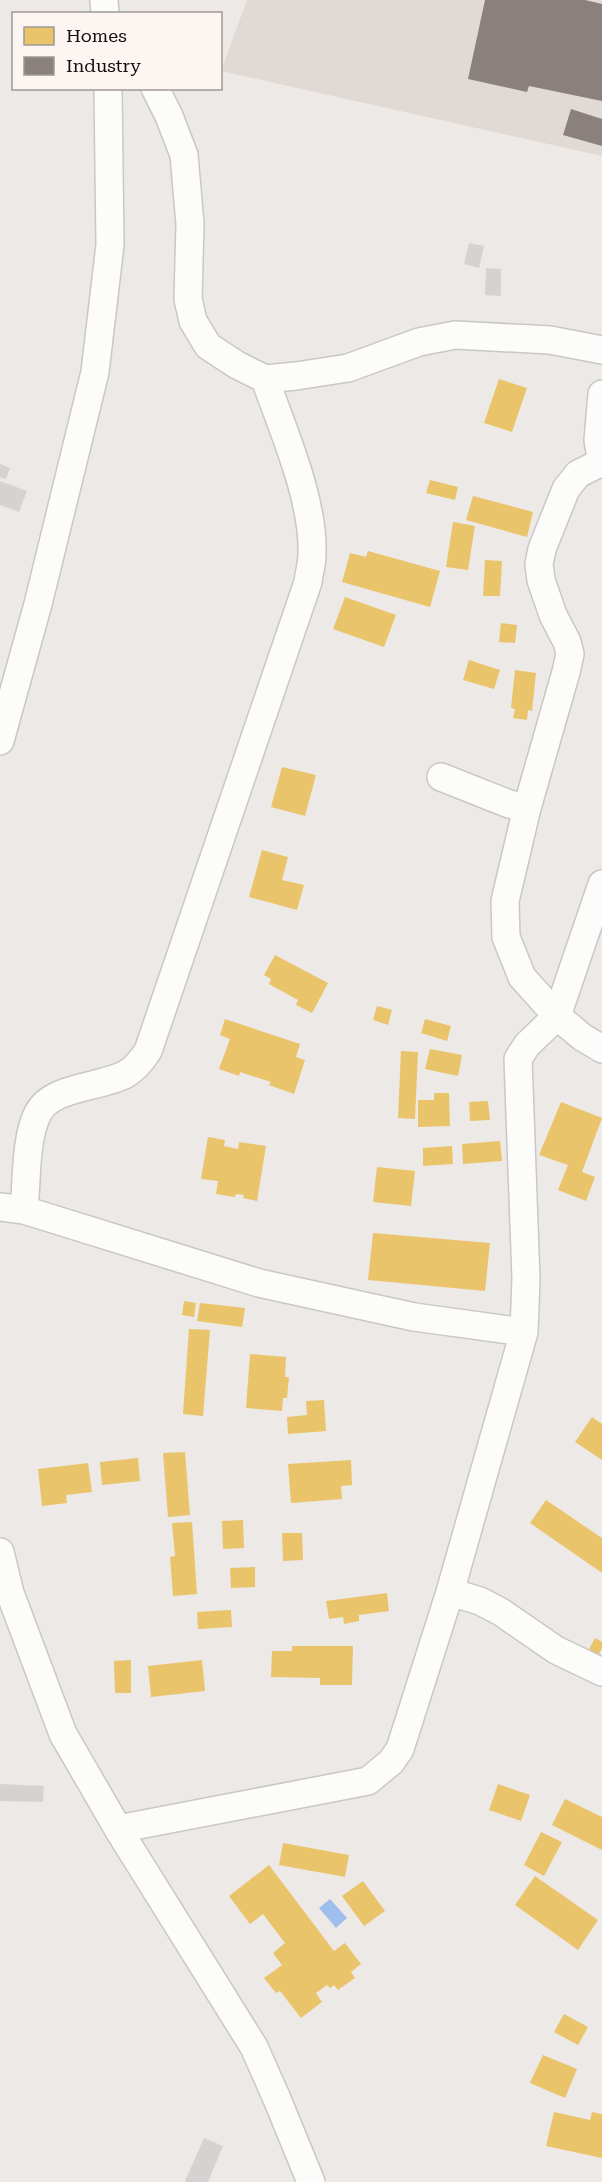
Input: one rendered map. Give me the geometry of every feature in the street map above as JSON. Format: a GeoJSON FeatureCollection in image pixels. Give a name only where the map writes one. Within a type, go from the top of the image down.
{"type":"FeatureCollection","features":[{"type":"Feature","properties":{"kind":"street"},"geometry":{"type":"LineString","coordinates":[[0,741],[38,604],[94,372],[110,245],[108,90]]}},
{"type":"Feature","properties":{"kind":"street"},"geometry":{"type":"LineString","coordinates":[[156,90],[184,155],[190,224],[188,299],[194,321],[208,346],[237,365],[265,378],[296,376],[348,368],[419,342],[455,335],[550,340],[602,350]]}},
{"type":"Feature","properties":{"kind":"street"},"geometry":{"type":"LineString","coordinates":[[265,378],[303,489],[309,518],[312,554],[308,582],[148,1051],[127,1074],[60,1094],[38,1112],[12,1208],[259,1283],[414,1317],[524,1332]]}},
{"type":"Feature","properties":{"kind":"street"},"geometry":{"type":"LineString","coordinates":[[602,394],[598,440],[602,463],[578,474],[566,489],[542,549],[539,564],[541,580],[553,615],[567,642],[570,654],[527,808],[505,901],[506,937],[522,977],[557,1016],[582,1037],[602,1049]]}},
{"type":"Feature","properties":{"kind":"street"},"geometry":{"type":"LineString","coordinates":[[441,777],[509,804],[527,808]]}},
{"type":"Feature","properties":{"kind":"street"},"geometry":{"type":"LineString","coordinates":[[118,1829],[368,1780],[383,1770],[400,1749],[450,1593],[524,1332],[526,1280],[518,1059],[527,1045],[557,1016],[602,884]]}},
{"type":"Feature","properties":{"kind":"street"},"geometry":{"type":"LineString","coordinates":[[0,1552],[10,1593],[63,1734],[118,1829],[254,2048],[310,2182]]}},
{"type":"Feature","properties":{"kind":"street"},"geometry":{"type":"LineString","coordinates":[[450,1593],[480,1601],[501,1612],[556,1650],[602,1672]]}},
{"type":"Feature","properties":{"kind":"shaded area"},"geometry":{"type":"Polygon","coordinates":[[[247,0],[602,0],[602,156],[222,71],[247,0]]]}},
{"type":"Feature","properties":{"kind":"water"},"geometry":{"type":"Polygon","coordinates":[[[330,1899],[347,1918],[336,1928],[319,1908],[330,1899]]]}},
{"type":"Feature","properties":{"kind":"building: Homes"},"geometry":{"type":"Polygon","coordinates":[[[499,379],[527,388],[512,432],[484,423],[499,379]]]}},
{"type":"Feature","properties":{"kind":"building: Homes"},"geometry":{"type":"Polygon","coordinates":[[[430,480],[458,487],[455,500],[426,493],[430,480]]]}},
{"type":"Feature","properties":{"kind":"building: Homes"},"geometry":{"type":"Polygon","coordinates":[[[473,496],[533,512],[527,537],[466,520],[473,496]]]}},
{"type":"Feature","properties":{"kind":"building: Homes"},"geometry":{"type":"Polygon","coordinates":[[[453,522],[475,526],[468,570],[446,567],[453,522]]]}},
{"type":"Feature","properties":{"kind":"building: Homes"},"geometry":{"type":"Polygon","coordinates":[[[368,551],[440,571],[430,607],[342,582],[350,553],[366,557],[368,551]]]}},
{"type":"Feature","properties":{"kind":"building: Homes"},"geometry":{"type":"Polygon","coordinates":[[[485,560],[502,561],[500,596],[483,596],[485,560]]]}},
{"type":"Feature","properties":{"kind":"building: Homes"},"geometry":{"type":"Polygon","coordinates":[[[345,597],[396,615],[384,647],[333,629],[345,597]]]}},
{"type":"Feature","properties":{"kind":"building: Homes"},"geometry":{"type":"Polygon","coordinates":[[[501,623],[517,625],[515,643],[499,642],[501,623]]]}},
{"type":"Feature","properties":{"kind":"building: Homes"},"geometry":{"type":"Polygon","coordinates":[[[469,660],[500,670],[494,689],[463,680],[469,660]]]}},
{"type":"Feature","properties":{"kind":"building: Homes"},"geometry":{"type":"Polygon","coordinates":[[[515,670],[536,673],[532,711],[528,710],[527,720],[513,718],[515,709],[511,708],[515,670]]]}},
{"type":"Feature","properties":{"kind":"building: Homes"},"geometry":{"type":"Polygon","coordinates":[[[282,767],[316,775],[305,816],[271,807],[282,767]]]}},
{"type":"Feature","properties":{"kind":"building: Homes"},"geometry":{"type":"Polygon","coordinates":[[[262,850],[288,857],[282,880],[304,885],[297,910],[249,897],[262,850]]]}},
{"type":"Feature","properties":{"kind":"building: Homes"},"geometry":{"type":"Polygon","coordinates":[[[275,955],[328,983],[312,1013],[296,1005],[298,1000],[269,984],[271,979],[264,975],[275,955]]]}},
{"type":"Feature","properties":{"kind":"building: Homes"},"geometry":{"type":"Polygon","coordinates":[[[377,1006],[392,1010],[388,1025],[373,1020],[377,1006]]]}},
{"type":"Feature","properties":{"kind":"building: Homes"},"geometry":{"type":"Polygon","coordinates":[[[225,1019],[300,1044],[296,1057],[305,1060],[294,1094],[269,1085],[271,1082],[240,1072],[239,1076],[219,1069],[230,1039],[220,1035],[225,1019]]]}},
{"type":"Feature","properties":{"kind":"building: Homes"},"geometry":{"type":"Polygon","coordinates":[[[425,1019],[451,1026],[447,1041],[421,1033],[425,1019]]]}},
{"type":"Feature","properties":{"kind":"building: Homes"},"geometry":{"type":"Polygon","coordinates":[[[430,1049],[462,1055],[458,1076],[425,1069],[430,1049]]]}},
{"type":"Feature","properties":{"kind":"building: Homes"},"geometry":{"type":"Polygon","coordinates":[[[401,1051],[418,1052],[415,1119],[398,1118],[401,1051]]]}},
{"type":"Feature","properties":{"kind":"building: Homes"},"geometry":{"type":"Polygon","coordinates":[[[434,1093],[449,1093],[450,1126],[418,1127],[418,1100],[434,1100],[434,1093]]]}},
{"type":"Feature","properties":{"kind":"building: Homes"},"geometry":{"type":"Polygon","coordinates":[[[488,1101],[490,1120],[470,1121],[469,1102],[488,1101]]]}},
{"type":"Feature","properties":{"kind":"building: Homes"},"geometry":{"type":"Polygon","coordinates":[[[561,1102],[602,1118],[582,1172],[595,1177],[586,1201],[558,1190],[568,1165],[539,1155],[561,1102]]]}},
{"type":"Feature","properties":{"kind":"building: Homes"},"geometry":{"type":"Polygon","coordinates":[[[208,1137],[225,1140],[224,1146],[238,1149],[239,1142],[266,1146],[257,1201],[243,1198],[244,1195],[236,1194],[235,1197],[216,1194],[218,1181],[201,1179],[208,1137]]]}},
{"type":"Feature","properties":{"kind":"building: Homes"},"geometry":{"type":"Polygon","coordinates":[[[500,1141],[502,1161],[463,1164],[462,1144],[500,1141]]]}},
{"type":"Feature","properties":{"kind":"building: Homes"},"geometry":{"type":"Polygon","coordinates":[[[452,1146],[453,1164],[423,1166],[423,1148],[452,1146]]]}},
{"type":"Feature","properties":{"kind":"building: Homes"},"geometry":{"type":"Polygon","coordinates":[[[377,1167],[415,1171],[411,1206],[373,1202],[377,1167]]]}},
{"type":"Feature","properties":{"kind":"building: Homes"},"geometry":{"type":"Polygon","coordinates":[[[373,1233],[490,1243],[485,1291],[368,1280],[373,1233]]]}},
{"type":"Feature","properties":{"kind":"building: Homes"},"geometry":{"type":"Polygon","coordinates":[[[184,1301],[196,1303],[194,1317],[182,1315],[184,1301]]]}},
{"type":"Feature","properties":{"kind":"building: Homes"},"geometry":{"type":"Polygon","coordinates":[[[200,1303],[245,1308],[242,1327],[197,1321],[200,1303]]]}},
{"type":"Feature","properties":{"kind":"building: Homes"},"geometry":{"type":"Polygon","coordinates":[[[189,1329],[210,1330],[203,1416],[183,1414],[189,1329]]]}},
{"type":"Feature","properties":{"kind":"building: Homes"},"geometry":{"type":"Polygon","coordinates":[[[250,1354],[286,1357],[285,1377],[289,1377],[287,1398],[283,1398],[282,1411],[246,1408],[250,1354]]]}},
{"type":"Feature","properties":{"kind":"building: Homes"},"geometry":{"type":"Polygon","coordinates":[[[324,1400],[326,1431],[288,1434],[287,1417],[307,1415],[306,1401],[324,1400]]]}},
{"type":"Feature","properties":{"kind":"building: Homes"},"geometry":{"type":"Polygon","coordinates":[[[592,1417],[602,1424],[602,1460],[575,1442],[592,1417]]]}},
{"type":"Feature","properties":{"kind":"building: Homes"},"geometry":{"type":"Polygon","coordinates":[[[185,1452],[190,1515],[168,1517],[163,1453],[185,1452]]]}},
{"type":"Feature","properties":{"kind":"building: Homes"},"geometry":{"type":"Polygon","coordinates":[[[138,1458],[140,1481],[102,1485],[100,1462],[138,1458]]]}},
{"type":"Feature","properties":{"kind":"building: Homes"},"geometry":{"type":"Polygon","coordinates":[[[351,1460],[352,1485],[341,1486],[342,1499],[291,1503],[288,1464],[351,1460]]]}},
{"type":"Feature","properties":{"kind":"building: Homes"},"geometry":{"type":"Polygon","coordinates":[[[88,1463],[92,1492],[66,1495],[67,1503],[42,1506],[38,1469],[88,1463]]]}},
{"type":"Feature","properties":{"kind":"building: Homes"},"geometry":{"type":"Polygon","coordinates":[[[546,1500],[602,1538],[602,1573],[530,1523],[546,1500]]]}},
{"type":"Feature","properties":{"kind":"building: Homes"},"geometry":{"type":"Polygon","coordinates":[[[243,1520],[244,1548],[223,1549],[222,1521],[243,1520]]]}},
{"type":"Feature","properties":{"kind":"building: Homes"},"geometry":{"type":"Polygon","coordinates":[[[192,1522],[197,1594],[173,1596],[170,1557],[175,1556],[172,1523],[192,1522]]]}},
{"type":"Feature","properties":{"kind":"building: Homes"},"geometry":{"type":"Polygon","coordinates":[[[282,1533],[302,1533],[303,1560],[283,1561],[282,1533]]]}},
{"type":"Feature","properties":{"kind":"building: Homes"},"geometry":{"type":"Polygon","coordinates":[[[255,1567],[255,1587],[231,1588],[230,1568],[255,1567]]]}},
{"type":"Feature","properties":{"kind":"building: Homes"},"geometry":{"type":"Polygon","coordinates":[[[387,1593],[389,1611],[359,1615],[359,1621],[344,1624],[343,1617],[329,1619],[326,1601],[387,1593]]]}},
{"type":"Feature","properties":{"kind":"building: Homes"},"geometry":{"type":"Polygon","coordinates":[[[231,1610],[232,1627],[198,1629],[197,1612],[231,1610]]]}},
{"type":"Feature","properties":{"kind":"building: Homes"},"geometry":{"type":"Polygon","coordinates":[[[595,1638],[602,1642],[597,1658],[587,1653],[595,1638]]]}},
{"type":"Feature","properties":{"kind":"building: Homes"},"geometry":{"type":"Polygon","coordinates":[[[292,1646],[353,1646],[352,1685],[320,1685],[320,1678],[271,1677],[272,1651],[292,1651],[292,1646]]]}},
{"type":"Feature","properties":{"kind":"building: Homes"},"geometry":{"type":"Polygon","coordinates":[[[131,1660],[131,1693],[115,1693],[114,1661],[131,1660]]]}},
{"type":"Feature","properties":{"kind":"building: Homes"},"geometry":{"type":"Polygon","coordinates":[[[202,1660],[205,1691],[151,1697],[148,1666],[202,1660]]]}},
{"type":"Feature","properties":{"kind":"building: Homes"},"geometry":{"type":"Polygon","coordinates":[[[498,1784],[530,1795],[521,1821],[489,1810],[498,1784]]]}},
{"type":"Feature","properties":{"kind":"building: Homes"},"geometry":{"type":"Polygon","coordinates":[[[565,1799],[602,1817],[602,1850],[552,1825],[565,1799]]]}},
{"type":"Feature","properties":{"kind":"building: Homes"},"geometry":{"type":"Polygon","coordinates":[[[541,1832],[562,1842],[544,1876],[524,1865],[541,1832]]]}},
{"type":"Feature","properties":{"kind":"building: Homes"},"geometry":{"type":"Polygon","coordinates":[[[283,1843],[349,1855],[345,1877],[279,1865],[283,1843]]]}},
{"type":"Feature","properties":{"kind":"building: Homes"},"geometry":{"type":"Polygon","coordinates":[[[269,1865],[334,1951],[345,1943],[361,1964],[351,1972],[355,1978],[338,1990],[334,1985],[330,1988],[327,1985],[316,1993],[322,2002],[301,2018],[280,1991],[276,1993],[264,1978],[282,1965],[273,1953],[285,1943],[263,1914],[250,1924],[229,1896],[269,1865]]]}},
{"type":"Feature","properties":{"kind":"building: Homes"},"geometry":{"type":"Polygon","coordinates":[[[535,1876],[598,1920],[578,1950],[515,1905],[535,1876]]]}},
{"type":"Feature","properties":{"kind":"building: Homes"},"geometry":{"type":"Polygon","coordinates":[[[363,1881],[385,1911],[364,1926],[342,1896],[363,1881]]]}},
{"type":"Feature","properties":{"kind":"building: Homes"},"geometry":{"type":"Polygon","coordinates":[[[564,2014],[588,2027],[578,2045],[554,2032],[564,2014]]]}},
{"type":"Feature","properties":{"kind":"building: Homes"},"geometry":{"type":"Polygon","coordinates":[[[543,2055],[577,2069],[565,2098],[530,2083],[543,2055]]]}},
{"type":"Feature","properties":{"kind":"building: Homes"},"geometry":{"type":"Polygon","coordinates":[[[554,2112],[590,2120],[592,2112],[602,2114],[602,2158],[546,2146],[554,2112]]]}},
{"type":"Feature","properties":{"kind":"building: Industry"},"geometry":{"type":"Polygon","coordinates":[[[485,0],[585,0],[602,4],[602,101],[529,86],[527,92],[468,79],[485,0]]]}},
{"type":"Feature","properties":{"kind":"building: Industry"},"geometry":{"type":"Polygon","coordinates":[[[571,109],[602,119],[602,146],[563,135],[571,109]]]}},
{"type":"Feature","properties":{"kind":"building: Other"},"geometry":{"type":"Polygon","coordinates":[[[469,243],[484,246],[479,268],[464,264],[469,243]]]}},
{"type":"Feature","properties":{"kind":"building: Other"},"geometry":{"type":"Polygon","coordinates":[[[486,268],[501,269],[501,296],[485,295],[486,268]]]}},
{"type":"Feature","properties":{"kind":"building: Other"},"geometry":{"type":"Polygon","coordinates":[[[0,464],[10,468],[6,479],[0,477],[0,464]]]}},
{"type":"Feature","properties":{"kind":"building: Other"},"geometry":{"type":"Polygon","coordinates":[[[0,481],[27,491],[19,512],[0,505],[0,481]]]}},
{"type":"Feature","properties":{"kind":"building: Other"},"geometry":{"type":"Polygon","coordinates":[[[0,1784],[44,1786],[43,1802],[0,1801],[0,1784]]]}},
{"type":"Feature","properties":{"kind":"building: Other"},"geometry":{"type":"Polygon","coordinates":[[[204,2138],[223,2146],[208,2182],[185,2181],[204,2138]]]}}]}
